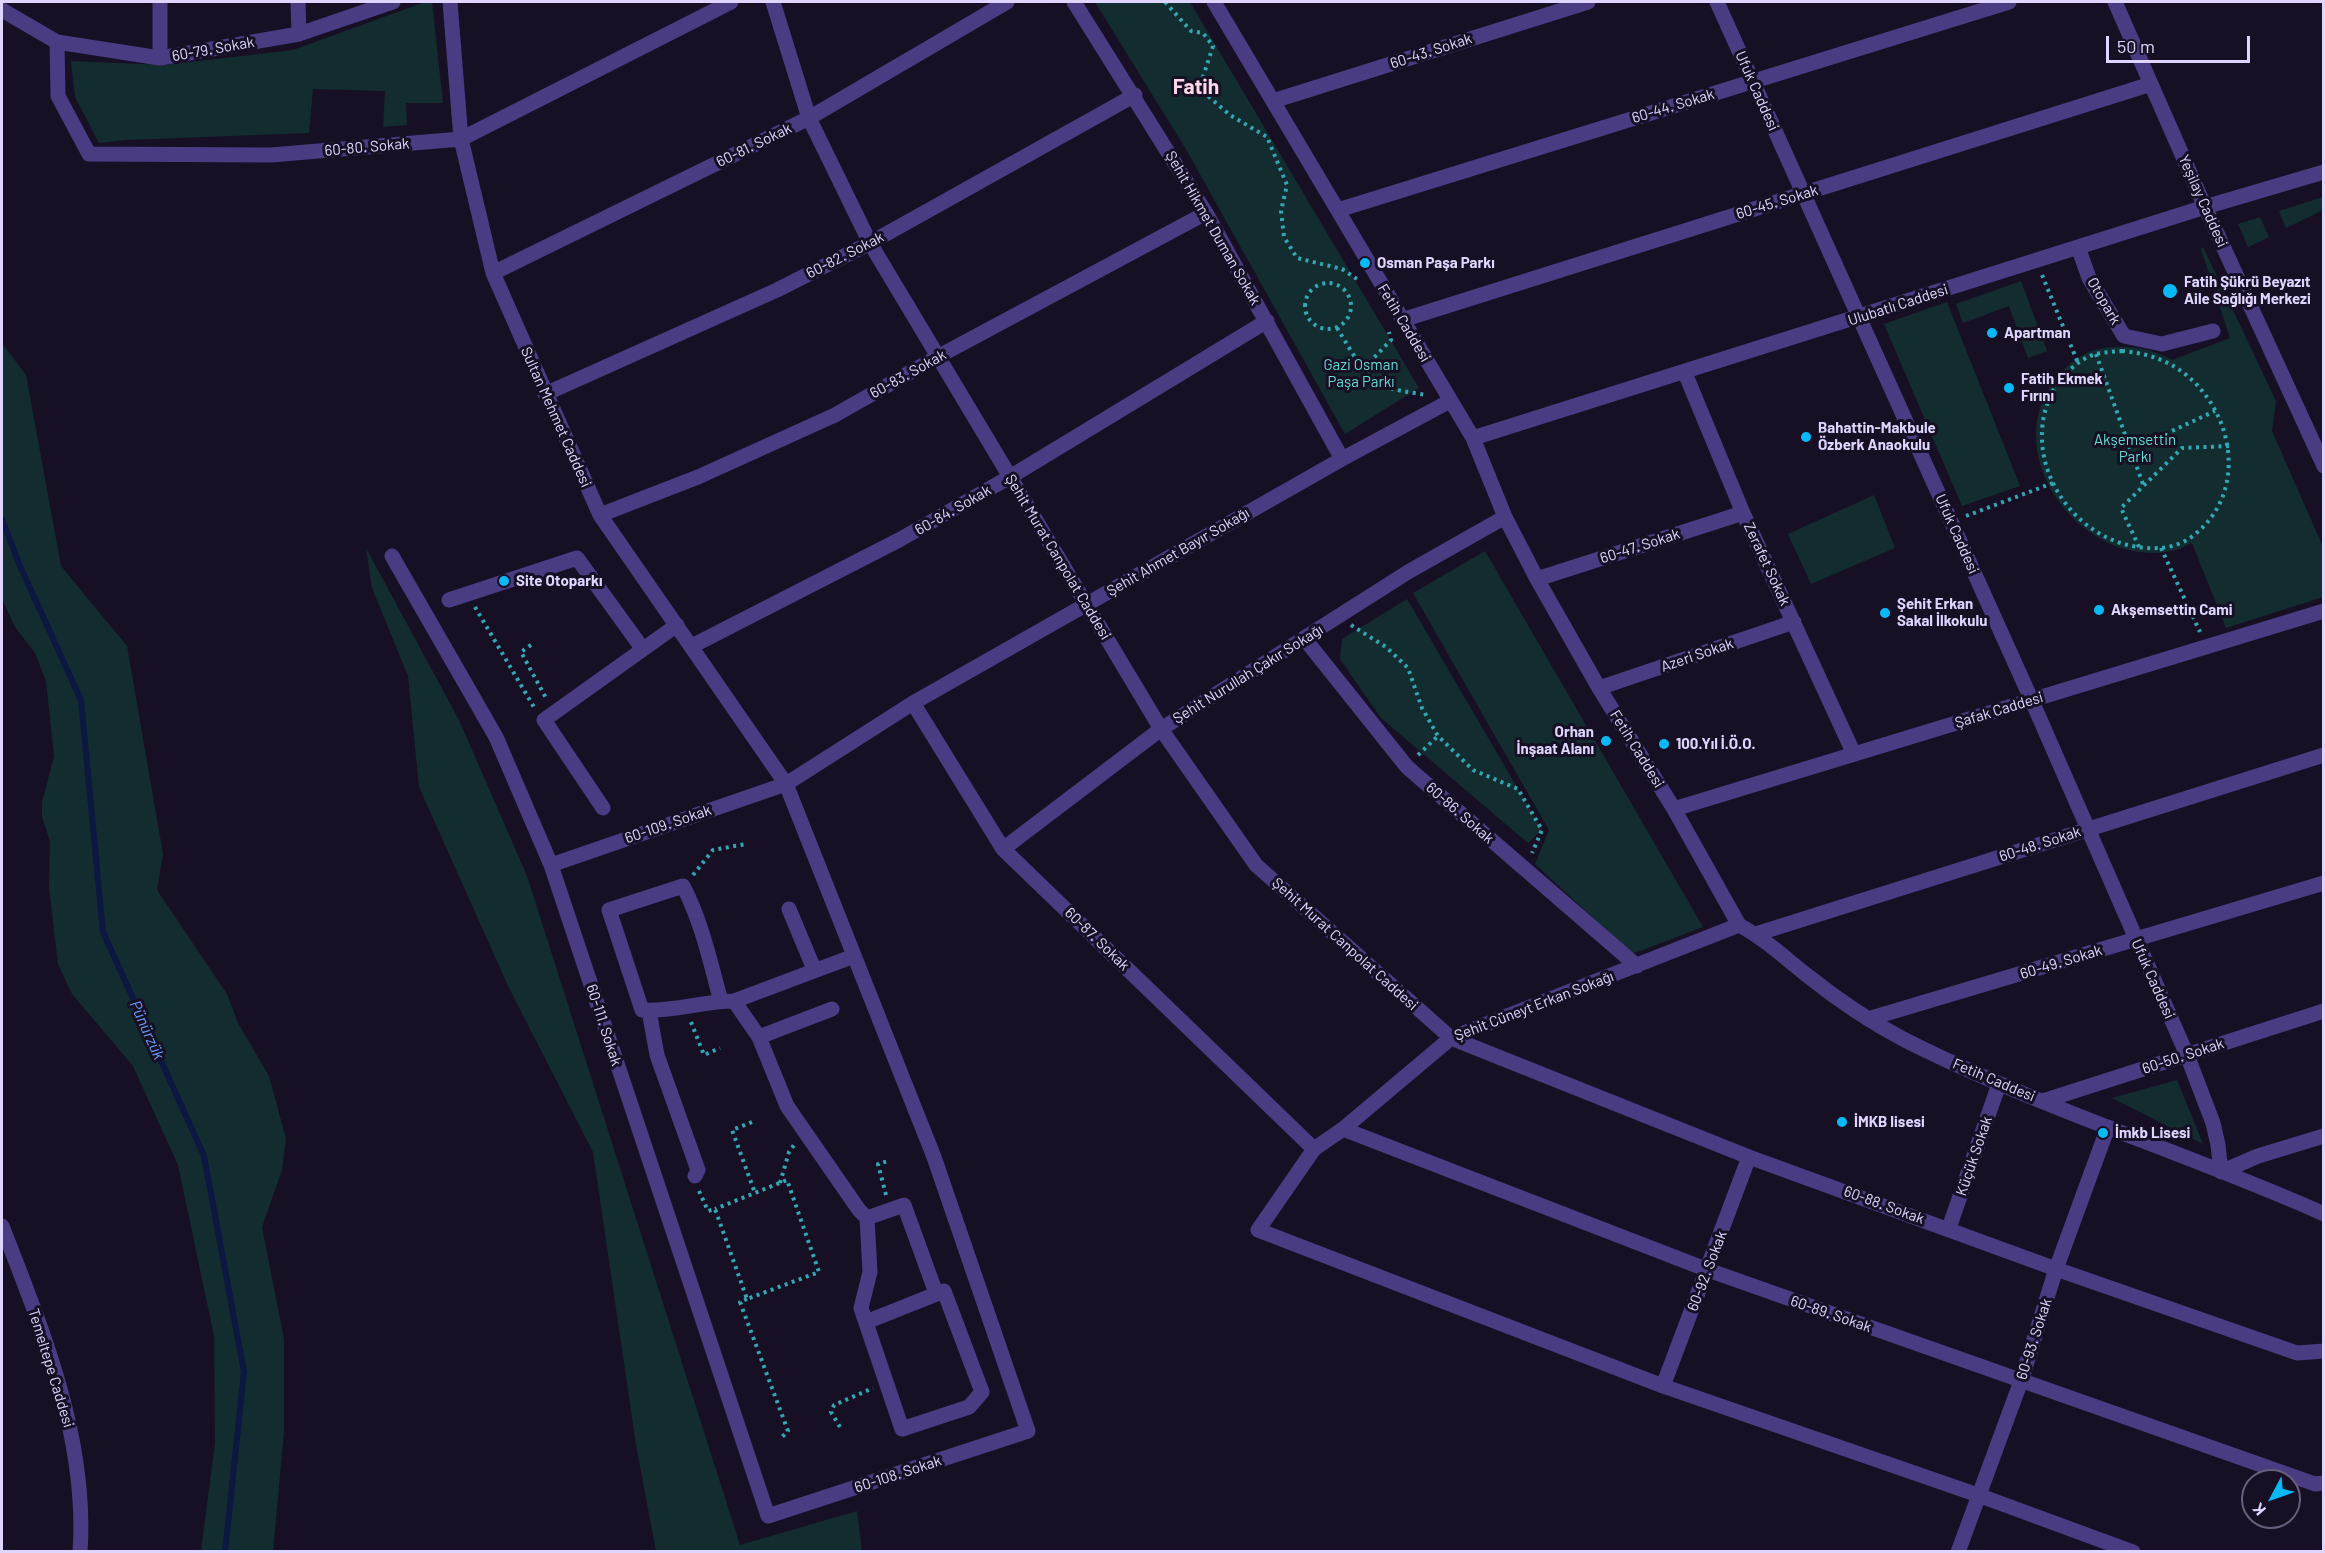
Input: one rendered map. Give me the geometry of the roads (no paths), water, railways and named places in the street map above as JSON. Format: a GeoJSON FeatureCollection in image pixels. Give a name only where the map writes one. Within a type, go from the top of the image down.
{"type":"FeatureCollection","features":[{"type":"Feature","properties":{"kind":"street"},"geometry":{"type":"LineString","coordinates":[[160,2],[160,58]]}},
{"type":"Feature","properties":{"kind":"street"},"geometry":{"type":"LineString","coordinates":[[298,2],[299,34]]}},
{"type":"Feature","properties":{"kind":"street","name":"60-79. Sokak"},"geometry":{"type":"LineString","coordinates":[[2,10],[57,42],[160,58],[299,34],[393,2]]}},
{"type":"Feature","properties":{"kind":"street","name":"Sultan Mehmet Caddesi"},"geometry":{"type":"LineString","coordinates":[[450,2],[461,139],[493,273],[600,515],[786,784],[934,1156],[1028,1431]]}},
{"type":"Feature","properties":{"kind":"street","name":"60-80. Sokak"},"geometry":{"type":"LineString","coordinates":[[57,42],[58,96],[89,154],[271,155],[461,139],[731,2]]}},
{"type":"Feature","properties":{"kind":"street","name":"Şehit Murat Canpolat Caddesi"},"geometry":{"type":"LineString","coordinates":[[773,2],[809,118],[870,243],[1161,729],[1256,865],[1451,1038]]}},
{"type":"Feature","properties":{"kind":"street","name":"60-81. Sokak"},"geometry":{"type":"LineString","coordinates":[[493,273],[809,118],[1008,2]]}},
{"type":"Feature","properties":{"kind":"street","name":"Şehit Hikmet Duman Sokak"},"geometry":{"type":"LineString","coordinates":[[1074,2],[1135,95],[1206,213],[1342,459]]}},
{"type":"Feature","properties":{"kind":"street","name":"Fetih Caddesi"},"geometry":{"type":"LineString","coordinates":[[1214,2],[1473,438],[1505,517],[1537,579],[1599,688],[1674,809],[1739,925],[1756,934],[1830,993],[1868,1019],[1999,1084],[2324,1214]]}},
{"type":"Feature","properties":{"kind":"street","name":"60-43. Sokak"},"geometry":{"type":"LineString","coordinates":[[1273,101],[1588,2]]}},
{"type":"Feature","properties":{"kind":"street","name":"Ufuk Caddesi"},"geometry":{"type":"LineString","coordinates":[[1717,2],[2032,701],[2187,1055],[2213,1123],[2221,1172]]}},
{"type":"Feature","properties":{"kind":"street","name":"60-44. Sokak"},"geometry":{"type":"LineString","coordinates":[[1338,210],[2009,2]]}},
{"type":"Feature","properties":{"kind":"street","name":"Yeşilay Caddesi"},"geometry":{"type":"LineString","coordinates":[[2115,2],[2205,207],[2324,466]]}},
{"type":"Feature","properties":{"kind":"street","name":"60-45. Sokak"},"geometry":{"type":"LineString","coordinates":[[1402,320],[2151,84]]}},
{"type":"Feature","properties":{"kind":"street","name":"60-82. Sokak"},"geometry":{"type":"LineString","coordinates":[[545,394],[777,290],[870,243],[1135,95]]}},
{"type":"Feature","properties":{"kind":"street","name":"Ulubatlı Caddesi"},"geometry":{"type":"LineString","coordinates":[[1473,438],[1685,373],[2205,207],[2324,172]]}},
{"type":"Feature","properties":{"kind":"street","name":"60-83. Sokak"},"geometry":{"type":"LineString","coordinates":[[600,515],[698,477],[835,415],[939,356],[1206,213]]}},
{"type":"Feature","properties":{"kind":"street","name":"Otopark"},"geometry":{"type":"LineString","coordinates":[[2078,247],[2089,278],[2124,336],[2162,344],[2213,331]]}},
{"type":"Feature","properties":{"kind":"street","name":"60-84. Sokak"},"geometry":{"type":"LineString","coordinates":[[692,646],[899,540],[1010,477],[1267,321]]}},
{"type":"Feature","properties":{"kind":"street","name":"Zerafet Sokak"},"geometry":{"type":"LineString","coordinates":[[1685,373],[1743,513],[1854,754]]}},
{"type":"Feature","properties":{"kind":"street","name":"Şehit Ahmet Bayır Sokağı"},"geometry":{"type":"LineString","coordinates":[[786,784],[913,703],[1342,459],[1450,401]]}},
{"type":"Feature","properties":{"kind":"street","name":"60-47. Sokak"},"geometry":{"type":"LineString","coordinates":[[1537,579],[1743,513]]}},
{"type":"Feature","properties":{"kind":"street","name":"Şehit Nurullah Çakır Sokağı"},"geometry":{"type":"LineString","coordinates":[[1003,849],[1161,729],[1408,572],[1505,517]]}},
{"type":"Feature","properties":{"kind":"street","name":"60-111. Sokak"},"geometry":{"type":"LineString","coordinates":[[392,556],[496,737],[551,865],[768,1516]]}},
{"type":"Feature","properties":{"kind":"street"},"geometry":{"type":"LineString","coordinates":[[449,600],[577,558],[642,648]]}},
{"type":"Feature","properties":{"kind":"street","name":"Şafak Caddesi"},"geometry":{"type":"LineString","coordinates":[[1674,809],[2324,611]]}},
{"type":"Feature","properties":{"kind":"street","name":"Azeri Sokak"},"geometry":{"type":"LineString","coordinates":[[1599,688],[1794,622]]}},
{"type":"Feature","properties":{"kind":"street"},"geometry":{"type":"LineString","coordinates":[[603,808],[549,716],[677,625]]}},
{"type":"Feature","properties":{"kind":"street","name":"60-86. Sokak"},"geometry":{"type":"LineString","coordinates":[[1304,638],[1406,766],[1637,966]]}},
{"type":"Feature","properties":{"kind":"street","name":"60-87. Sokak"},"geometry":{"type":"LineString","coordinates":[[913,703],[1003,849],[1314,1149]]}},
{"type":"Feature","properties":{"kind":"street","name":"60-48. Sokak"},"geometry":{"type":"LineString","coordinates":[[1756,934],[2324,755]]}},
{"type":"Feature","properties":{"kind":"street","name":"60-109. Sokak"},"geometry":{"type":"LineString","coordinates":[[551,865],[786,784]]}},
{"type":"Feature","properties":{"kind":"street","name":"60-49. Sokak"},"geometry":{"type":"LineString","coordinates":[[1868,1019],[2324,883]]}},
{"type":"Feature","properties":{"kind":"street"},"geometry":{"type":"LineString","coordinates":[[854,956],[814,969],[758,993],[728,1001],[684,1009],[642,1010],[609,910],[683,886],[728,1001],[759,1036],[787,1106],[859,1210],[867,1218],[870,1272],[861,1308],[902,1429],[969,1407],[982,1392],[944,1291],[866,1322]]}},
{"type":"Feature","properties":{"kind":"street"},"geometry":{"type":"LineString","coordinates":[[789,909],[814,969]]}},
{"type":"Feature","properties":{"kind":"street","name":"Şehit Cüneyt Erkan Sokağı"},"geometry":{"type":"LineString","coordinates":[[1663,1386],[1258,1230],[1314,1149],[1343,1129],[1451,1038],[1739,925]]}},
{"type":"Feature","properties":{"kind":"street"},"geometry":{"type":"LineString","coordinates":[[759,1036],[832,1009]]}},
{"type":"Feature","properties":{"kind":"street"},"geometry":{"type":"LineString","coordinates":[[649,1011],[657,1055],[698,1170],[695,1176]]}},
{"type":"Feature","properties":{"kind":"street","name":"60-50. Sokak"},"geometry":{"type":"LineString","coordinates":[[2043,1101],[2324,1011]]}},
{"type":"Feature","properties":{"kind":"street","name":"60-88. Sokak"},"geometry":{"type":"LineString","coordinates":[[1451,1038],[1749,1156],[2056,1269],[2297,1353],[2324,1351]]}},
{"type":"Feature","properties":{"kind":"street","name":"Küçük Sokak"},"geometry":{"type":"LineString","coordinates":[[1948,1228],[1999,1084]]}},
{"type":"Feature","properties":{"kind":"street","name":"60-93. Sokak"},"geometry":{"type":"LineString","coordinates":[[1958,1551],[2021,1381],[2056,1269],[2108,1127]]}},
{"type":"Feature","properties":{"kind":"street","name":"60-89. Sokak"},"geometry":{"type":"LineString","coordinates":[[1343,1129],[1708,1270],[2315,1484],[2324,1483]]}},
{"type":"Feature","properties":{"kind":"street"},"geometry":{"type":"LineString","coordinates":[[2221,1172],[2258,1156],[2324,1136]]}},
{"type":"Feature","properties":{"kind":"street","name":"60-92. Sokak"},"geometry":{"type":"LineString","coordinates":[[1663,1386],[1749,1156]]}},
{"type":"Feature","properties":{"kind":"street"},"geometry":{"type":"LineString","coordinates":[[867,1218],[904,1205],[936,1293]]}},
{"type":"Feature","properties":{"kind":"street","name":"Temeltepe Caddesi"},"geometry":{"type":"LineString","coordinates":[[2,1226],[24,1282],[68,1414],[79,1479],[80,1551]]}},
{"type":"Feature","properties":{"kind":"street"},"geometry":{"type":"LineString","coordinates":[[1663,1386],[2133,1551]]}},
{"type":"Feature","properties":{"kind":"street","name":"60-108. Sokak"},"geometry":{"type":"LineString","coordinates":[[768,1516],[1028,1431]]}},
{"type":"Feature","properties":{"kind":"waterway","name":"Pünürzük"},"geometry":{"type":"LineString","coordinates":[[2,519],[20,566],[81,700],[103,932],[204,1156],[244,1372],[225,1552]]}},
{"type":"Feature","properties":{"kind":"place","name":"Osman Paşa Parkı"},"geometry":{"type":"Point","coordinates":[1365,263]}},
{"type":"Feature","properties":{"kind":"place","name":"Fatih Şükrü Beyazıt Aile Sağlığı Merkezi"},"geometry":{"type":"Point","coordinates":[2170,291]}},
{"type":"Feature","properties":{"kind":"place","name":"Apartman"},"geometry":{"type":"Point","coordinates":[1992,333]}},
{"type":"Feature","properties":{"kind":"place","name":"Fatih Ekmek Fırını"},"geometry":{"type":"Point","coordinates":[2009,388]}},
{"type":"Feature","properties":{"kind":"place","name":"Bahattin-Makbule Özberk Anaokulu"},"geometry":{"type":"Point","coordinates":[1806,437]}},
{"type":"Feature","properties":{"kind":"place","name":"Site Otoparkı"},"geometry":{"type":"Point","coordinates":[504,581]}},
{"type":"Feature","properties":{"kind":"place","name":"Akşemsettin Cami"},"geometry":{"type":"Point","coordinates":[2099,610]}},
{"type":"Feature","properties":{"kind":"place","name":"Şehit Erkan Sakal İlkokulu"},"geometry":{"type":"Point","coordinates":[1885,613]}},
{"type":"Feature","properties":{"kind":"place","name":"Orhan İnşaat Alanı"},"geometry":{"type":"Point","coordinates":[1606,741]}},
{"type":"Feature","properties":{"kind":"place","name":"100.Yıl İ.Ö.O."},"geometry":{"type":"Point","coordinates":[1664,744]}},
{"type":"Feature","properties":{"kind":"place","name":"İMKB lisesi"},"geometry":{"type":"Point","coordinates":[1842,1122]}},
{"type":"Feature","properties":{"kind":"place","name":"İmkb Lisesi"},"geometry":{"type":"Point","coordinates":[2103,1133]}},
{"type":"Feature","properties":{"kind":"district","name":"Fatih"},"geometry":{"type":"Point","coordinates":[1196,87]}},
{"type":"Feature","properties":{"kind":"park label","name":"Gazi Osman Paşa Parkı"},"geometry":{"type":"Point","coordinates":[1361,374]}},
{"type":"Feature","properties":{"kind":"park label","name":"Akşemsettin Parkı"},"geometry":{"type":"Point","coordinates":[2135,448]}}]}
